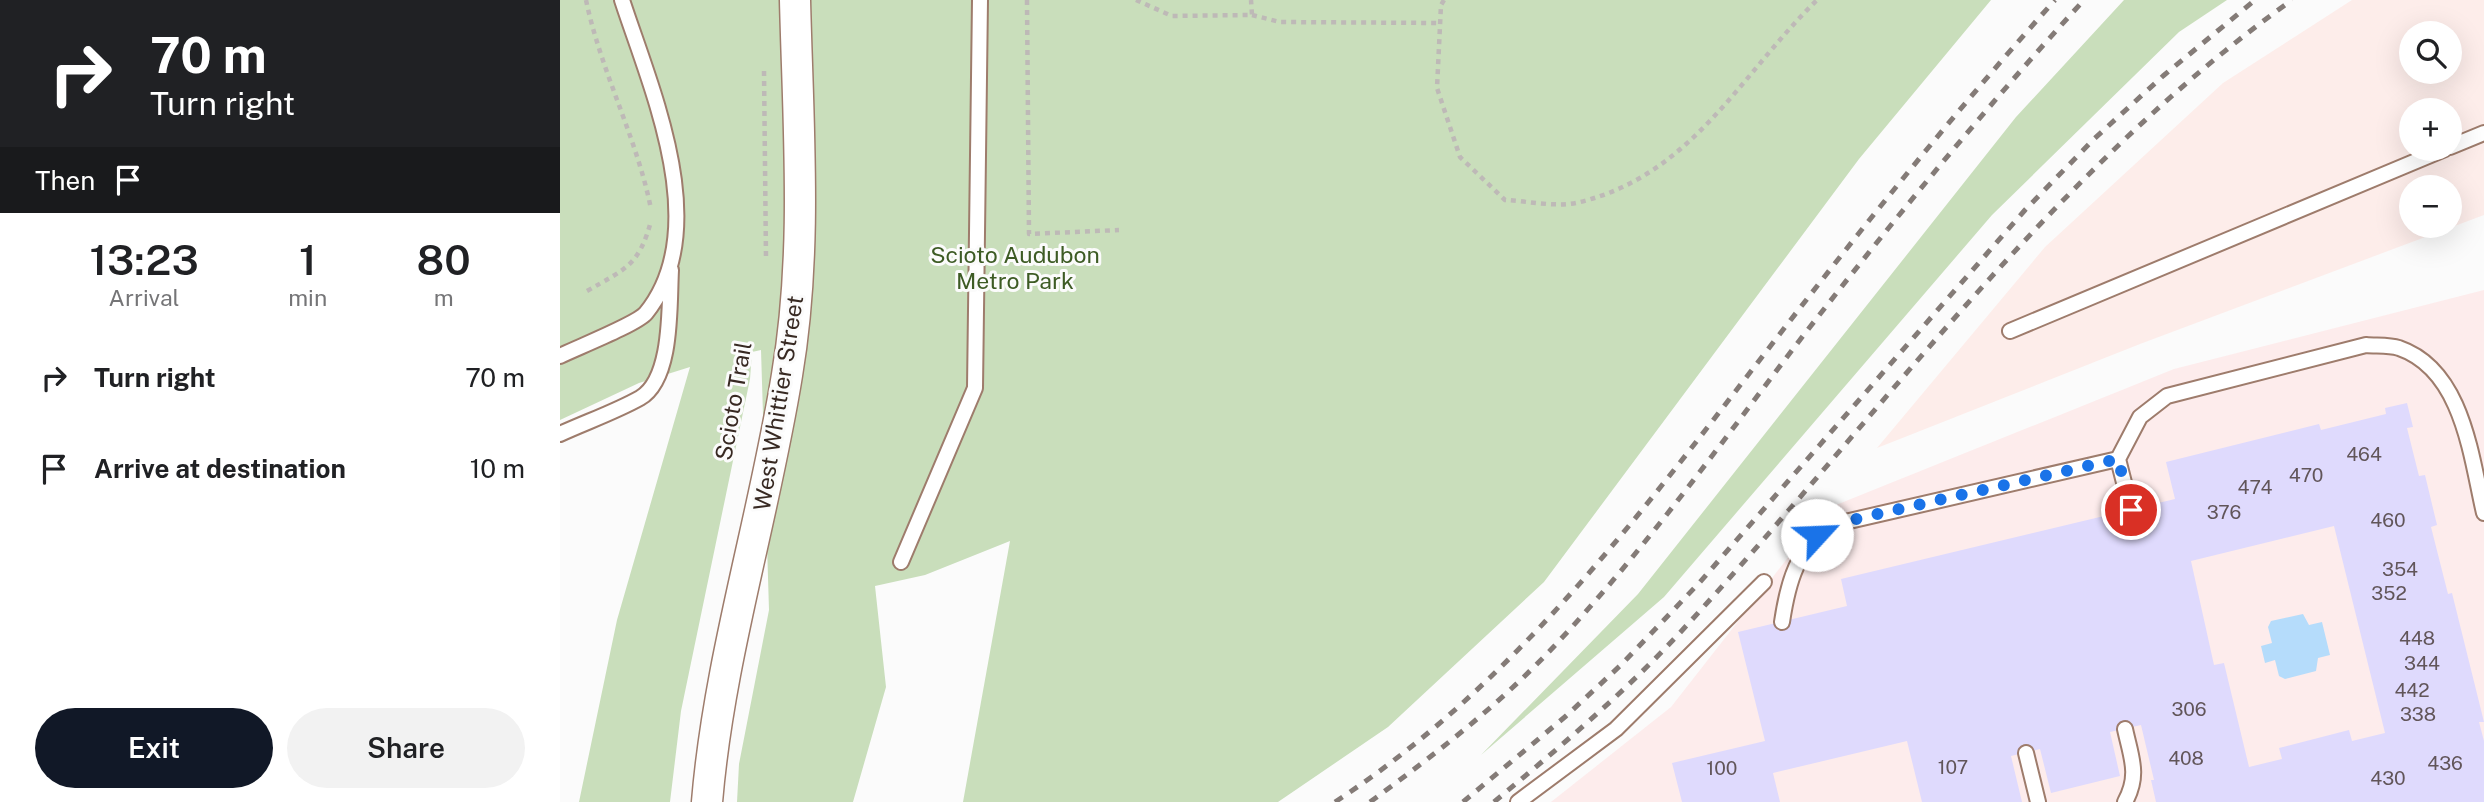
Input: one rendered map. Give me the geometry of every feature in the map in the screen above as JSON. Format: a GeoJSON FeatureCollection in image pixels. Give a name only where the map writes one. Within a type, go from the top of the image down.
{"type":"FeatureCollection","features":[{"type":"Feature","properties":{"kind":"street","name":"West Whittier Street"},"geometry":{"type":"LineString","coordinates":[[707,802],[716,723],[775,443],[796,302],[801,231],[795,0]]}},
{"type":"Feature","properties":{"kind":"lane"},"geometry":{"type":"LineString","coordinates":[[560,434],[641,397],[654,386],[665,351],[677,197],[665,132],[622,0]]}},
{"type":"Feature","properties":{"kind":"lane"},"geometry":{"type":"LineString","coordinates":[[901,562],[975,388],[980,0]]}},
{"type":"Feature","properties":{"kind":"lane"},"geometry":{"type":"LineString","coordinates":[[2462,142],[2484,133]]}},
{"type":"Feature","properties":{"kind":"lane"},"geometry":{"type":"LineString","coordinates":[[2010,331],[2417,161]]}},
{"type":"Feature","properties":{"kind":"lane"},"geometry":{"type":"LineString","coordinates":[[560,356],[645,315],[671,265]]}},
{"type":"Feature","properties":{"kind":"lane"},"geometry":{"type":"LineString","coordinates":[[2131,510],[2118,459],[2140,417],[2167,396],[2366,345],[2398,348],[2427,364],[2451,395],[2466,436],[2484,513]]}},
{"type":"Feature","properties":{"kind":"lane"},"geometry":{"type":"LineString","coordinates":[[1783,622],[1788,586],[1800,555],[1817,535],[1832,525],[2118,459]]}},
{"type":"Feature","properties":{"kind":"lane"},"geometry":{"type":"LineString","coordinates":[[1518,802],[1615,729],[1764,582]]}},
{"type":"Feature","properties":{"kind":"lane"},"geometry":{"type":"LineString","coordinates":[[2124,729],[2134,770],[2134,786],[2125,802]]}},
{"type":"Feature","properties":{"kind":"lane"},"geometry":{"type":"LineString","coordinates":[[2026,753],[2038,802]]}},
{"type":"Feature","properties":{"kind":"path"},"geometry":{"type":"LineString","coordinates":[[586,0],[598,47],[646,183],[653,218],[643,249],[623,270],[587,291]]}},
{"type":"Feature","properties":{"kind":"path"},"geometry":{"type":"LineString","coordinates":[[1027,0],[1029,234],[1119,230]]}},
{"type":"Feature","properties":{"kind":"path"},"geometry":{"type":"LineString","coordinates":[[1136,0],[1172,16],[1252,15],[1280,22],[1440,23]]}},
{"type":"Feature","properties":{"kind":"path"},"geometry":{"type":"LineString","coordinates":[[1251,0],[1252,15]]}},
{"type":"Feature","properties":{"kind":"path"},"geometry":{"type":"LineString","coordinates":[[1444,0],[1440,23],[1437,88],[1460,157],[1505,200],[1578,203],[1642,179],[1701,134],[1816,0]]}},
{"type":"Feature","properties":{"kind":"path"},"geometry":{"type":"LineString","coordinates":[[764,67],[766,267]]}},
{"type":"Feature","properties":{"kind":"shaded area"},"geometry":{"type":"Polygon","coordinates":[[[2352,0],[2484,0],[2484,215],[2462,223],[2462,175],[2399,175],[2399,238],[2423,238],[2140,344],[1877,448],[2045,247],[2223,83],[2352,0]]]}},
{"type":"Feature","properties":{"kind":"shaded area"},"geometry":{"type":"Polygon","coordinates":[[[2484,290],[2484,802],[1551,802],[1671,707],[1826,509],[2174,369],[2484,290]]]}},
{"type":"Feature","properties":{"kind":"green space","name":"Scioto Audubon Metro Park"},"geometry":{"type":"Polygon","coordinates":[[[560,0],[1991,0],[1859,159],[1544,582],[1388,727],[1278,802],[963,802],[1010,541],[925,575],[875,586],[886,687],[853,802],[737,802],[739,764],[769,610],[761,350],[752,352],[750,379],[681,711],[670,802],[579,802],[617,620],[690,367],[639,383],[560,420],[560,0]]]}},
{"type":"Feature","properties":{"kind":"green space"},"geometry":{"type":"Polygon","coordinates":[[[2124,0],[2227,0],[2179,32],[1992,215],[1664,597],[1481,755],[1638,594],[2016,117],[2124,0]]]}},
{"type":"Feature","properties":{"kind":"water"},"geometry":{"type":"Polygon","coordinates":[[[2303,614],[2309,625],[2322,622],[2330,655],[2318,658],[2316,671],[2285,679],[2279,676],[2275,660],[2265,663],[2261,646],[2272,643],[2268,627],[2271,621],[2303,614]]]}},
{"type":"Feature","properties":{"kind":"building"},"geometry":{"type":"Polygon","coordinates":[[[2407,403],[2413,427],[2407,428],[2419,476],[2425,475],[2437,525],[2431,527],[2448,594],[2452,593],[2484,722],[2479,722],[2484,741],[2484,802],[2156,802],[2151,780],[2154,780],[2141,725],[2110,732],[2120,776],[2051,793],[2040,749],[2011,756],[2022,802],[1922,802],[1907,741],[1773,773],[1780,802],[1682,802],[1672,763],[1765,741],[1738,632],[1847,606],[1841,579],[2175,499],[2166,462],[2319,424],[2321,430],[2386,414],[2385,408],[2407,403]],[[2334,526],[2191,561],[2214,665],[2224,663],[2249,767],[2282,759],[2279,748],[2349,730],[2352,741],[2385,733],[2334,526]]]}},
{"type":"Feature","properties":{"kind":"railway"},"geometry":{"type":"LineString","coordinates":[[1335,802],[1399,757],[1458,707],[1514,654],[1567,598],[1666,480],[1905,176],[2055,0]]}},
{"type":"Feature","properties":{"kind":"railway"},"geometry":{"type":"LineString","coordinates":[[1370,802],[1492,706],[1538,663],[1592,604],[1656,528],[1907,205],[2084,0]]}},
{"type":"Feature","properties":{"kind":"railway"},"geometry":{"type":"LineString","coordinates":[[1463,802],[1566,716],[1622,664],[1700,582],[2025,210],[2094,139],[2163,76],[2255,0]]}},
{"type":"Feature","properties":{"kind":"railway"},"geometry":{"type":"LineString","coordinates":[[1494,802],[1594,717],[1665,649],[1974,296],[2048,216],[2125,139],[2206,66],[2292,0]]}},
{"type":"Feature","properties":{"kind":"route"},"geometry":{"type":"LineString","coordinates":[[1817,535],[1832,525],[2118,459],[2131,510]]}}]}
